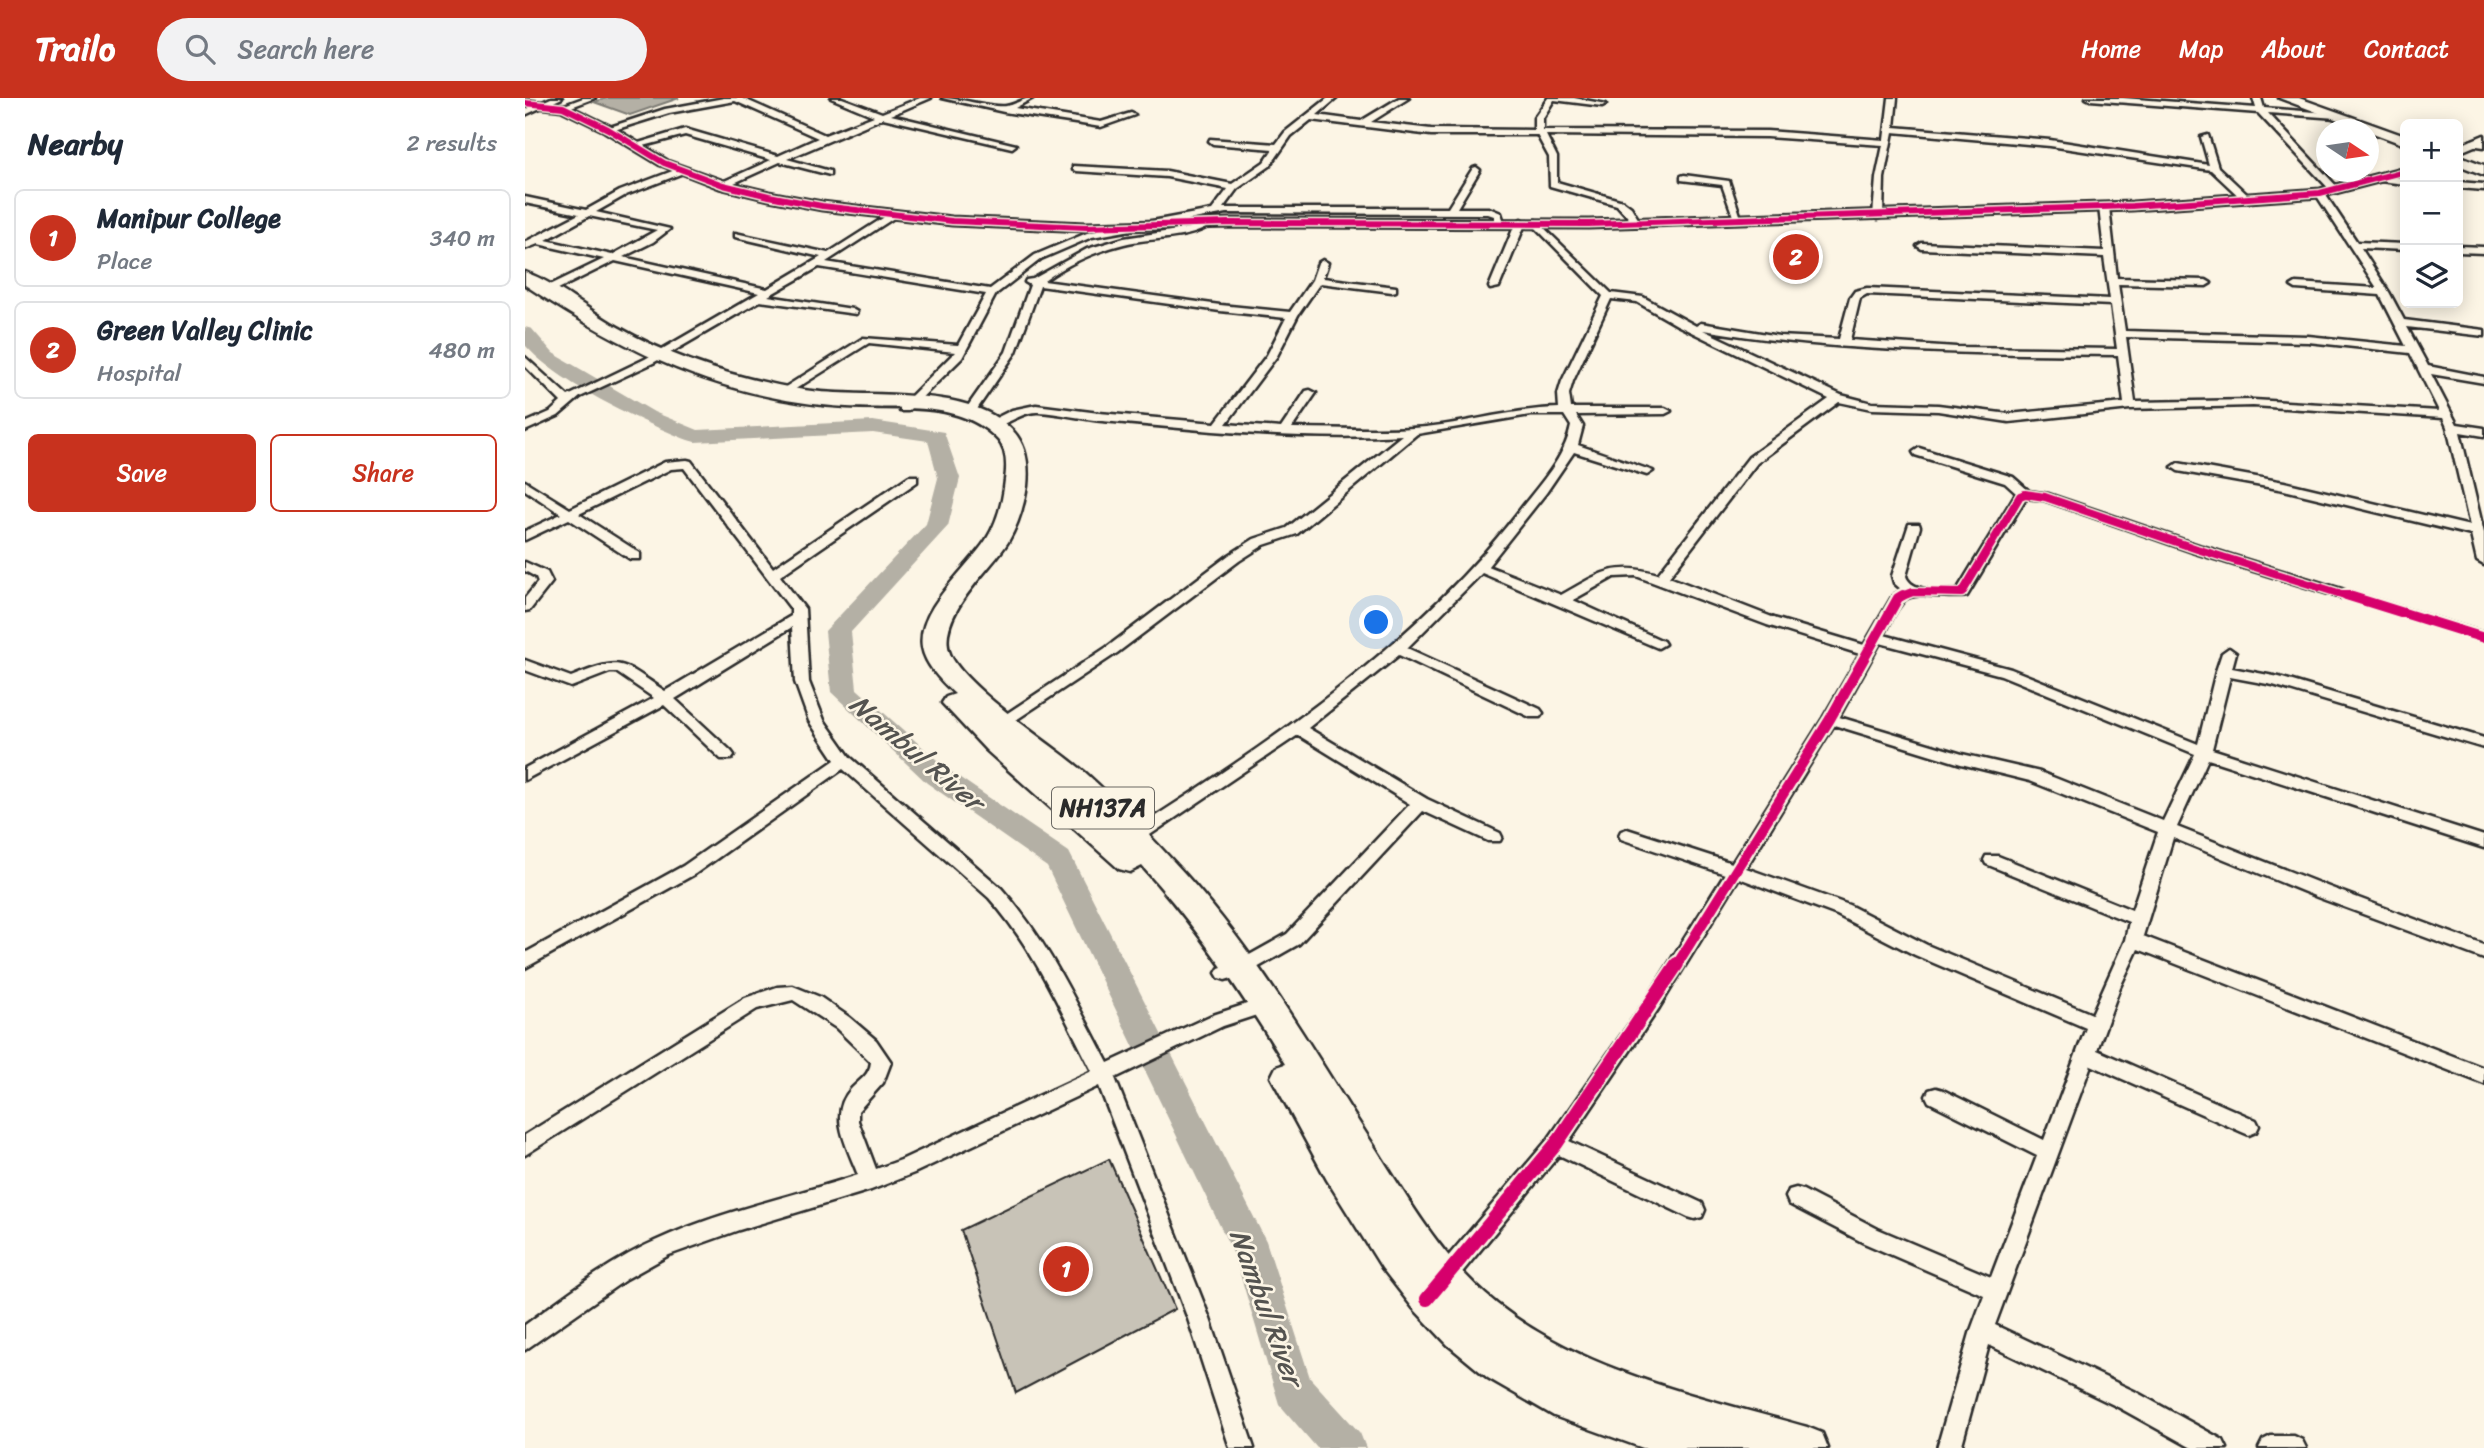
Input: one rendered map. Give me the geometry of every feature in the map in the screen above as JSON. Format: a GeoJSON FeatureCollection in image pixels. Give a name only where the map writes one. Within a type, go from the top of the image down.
{"type":"FeatureCollection","features":[{"type":"Feature","properties":{"kind":"highway"},"geometry":{"type":"LineString","coordinates":[[2285,98],[2400,139]]}},
{"type":"Feature","properties":{"kind":"highway"},"geometry":{"type":"LineString","coordinates":[[2303,98],[2400,132]]}},
{"type":"Feature","properties":{"kind":"highway"},"geometry":{"type":"LineString","coordinates":[[2463,153],[2484,162]]}},
{"type":"Feature","properties":{"kind":"highway"},"geometry":{"type":"LineString","coordinates":[[2463,162],[2484,170]]}},
{"type":"Feature","properties":{"kind":"highway","name":"NH137A"},"geometry":{"type":"LineString","coordinates":[[532,286],[654,358],[712,382],[811,406],[843,409],[907,406],[940,414],[983,431],[1001,452],[1002,467],[993,515],[974,553],[921,623],[915,644],[918,657],[931,679],[996,743],[1127,843]]}},
{"type":"Feature","properties":{"kind":"highway","name":"NH137A"},"geometry":{"type":"LineString","coordinates":[[654,358],[785,391],[980,418],[1001,430],[1015,449],[1017,467],[1011,506],[998,540],[943,612],[935,631],[933,646],[938,657],[954,677],[1002,722],[1064,770],[1127,843],[1210,924],[1234,971],[1257,1007],[1386,1197],[1435,1288],[1486,1355],[1550,1393],[1603,1415],[1715,1448]]}},
{"type":"Feature","properties":{"kind":"highway","name":"NH137A"},"geometry":{"type":"LineString","coordinates":[[1435,1288],[1479,1315],[1508,1337],[1543,1356],[1656,1401],[1807,1448]]}},
{"type":"Feature","properties":{"kind":"street"},"geometry":{"type":"LineString","coordinates":[[525,103],[560,103],[591,98]]}},
{"type":"Feature","properties":{"kind":"street"},"geometry":{"type":"LineString","coordinates":[[662,113],[686,98]]}},
{"type":"Feature","properties":{"kind":"street"},"geometry":{"type":"LineString","coordinates":[[608,130],[662,113],[736,98],[825,138]]}},
{"type":"Feature","properties":{"kind":"street"},"geometry":{"type":"LineString","coordinates":[[835,98],[881,115],[1011,145]]}},
{"type":"Feature","properties":{"kind":"street"},"geometry":{"type":"LineString","coordinates":[[723,186],[825,138],[927,98]]}},
{"type":"Feature","properties":{"kind":"street"},"geometry":{"type":"LineString","coordinates":[[946,98],[1103,126],[1131,115]]}},
{"type":"Feature","properties":{"kind":"street"},"geometry":{"type":"LineString","coordinates":[[1004,110],[1029,98]]}},
{"type":"Feature","properties":{"kind":"street"},"geometry":{"type":"LineString","coordinates":[[1216,211],[1234,187],[1267,164],[1278,147],[1333,98]]}},
{"type":"Feature","properties":{"kind":"street"},"geometry":{"type":"LineString","coordinates":[[1360,125],[1405,98]]}},
{"type":"Feature","properties":{"kind":"street"},"geometry":{"type":"LineString","coordinates":[[1602,104],[1553,98],[1538,119],[1538,134],[1552,156],[1553,184],[1620,203],[1628,209],[1635,222]]}},
{"type":"Feature","properties":{"kind":"street"},"geometry":{"type":"LineString","coordinates":[[1878,216],[1879,178],[1888,143],[1892,98]]}},
{"type":"Feature","properties":{"kind":"street"},"geometry":{"type":"LineString","coordinates":[[2090,98],[2336,116]]}},
{"type":"Feature","properties":{"kind":"street"},"geometry":{"type":"LineString","coordinates":[[2257,98],[2261,111],[2336,191]]}},
{"type":"Feature","properties":{"kind":"street"},"geometry":{"type":"LineString","coordinates":[[560,103],[664,163],[723,186],[822,205],[894,214],[952,221],[1130,227],[1451,210],[1489,211],[1498,219]]}},
{"type":"Feature","properties":{"kind":"street"},"geometry":{"type":"LineString","coordinates":[[525,113],[545,104]]}},
{"type":"Feature","properties":{"kind":"street"},"geometry":{"type":"LineString","coordinates":[[1305,122],[1431,132],[1767,134],[1888,143]]}},
{"type":"Feature","properties":{"kind":"street"},"geometry":{"type":"LineString","coordinates":[[1890,129],[2050,143],[2214,168]]}},
{"type":"Feature","properties":{"kind":"street"},"geometry":{"type":"LineString","coordinates":[[636,145],[685,132],[827,173]]}},
{"type":"Feature","properties":{"kind":"street"},"geometry":{"type":"LineString","coordinates":[[2205,137],[2214,168],[2248,200]]}},
{"type":"Feature","properties":{"kind":"street"},"geometry":{"type":"LineString","coordinates":[[1213,141],[1278,147]]}},
{"type":"Feature","properties":{"kind":"street"},"geometry":{"type":"LineString","coordinates":[[2463,149],[2480,142]]}},
{"type":"Feature","properties":{"kind":"street"},"geometry":{"type":"LineString","coordinates":[[1076,168],[1167,174],[1234,187]]}},
{"type":"Feature","properties":{"kind":"street"},"geometry":{"type":"LineString","coordinates":[[525,246],[623,193],[683,170]]}},
{"type":"Feature","properties":{"kind":"street"},"geometry":{"type":"LineString","coordinates":[[1451,210],[1476,170]]}},
{"type":"Feature","properties":{"kind":"street"},"geometry":{"type":"LineString","coordinates":[[907,406],[963,349],[992,292],[1038,257],[1090,235],[1216,211],[1498,219],[1529,223],[1878,216],[2248,200],[2336,191],[2400,173]]}},
{"type":"Feature","properties":{"kind":"street"},"geometry":{"type":"LineString","coordinates":[[1684,178],[1726,183],[1739,219]]}},
{"type":"Feature","properties":{"kind":"street"},"geometry":{"type":"LineString","coordinates":[[2383,179],[2400,181]]}},
{"type":"Feature","properties":{"kind":"street"},"geometry":{"type":"LineString","coordinates":[[2463,185],[2484,187]]}},
{"type":"Feature","properties":{"kind":"street"},"geometry":{"type":"LineString","coordinates":[[2320,193],[2384,292],[2453,427],[2484,561]]}},
{"type":"Feature","properties":{"kind":"street"},"geometry":{"type":"LineString","coordinates":[[525,200],[665,229],[613,260],[532,286]]}},
{"type":"Feature","properties":{"kind":"street"},"geometry":{"type":"LineString","coordinates":[[2104,207],[2108,254],[2125,352],[2130,406]]}},
{"type":"Feature","properties":{"kind":"street"},"geometry":{"type":"LineString","coordinates":[[525,427],[554,414],[572,398],[654,358],[817,264],[894,214]]}},
{"type":"Feature","properties":{"kind":"street"},"geometry":{"type":"LineString","coordinates":[[980,418],[1011,352],[1036,282],[1057,267],[1090,251],[1123,241],[1193,230],[1209,223]]}},
{"type":"Feature","properties":{"kind":"street"},"geometry":{"type":"LineString","coordinates":[[1494,287],[1529,223]]}},
{"type":"Feature","properties":{"kind":"street"},"geometry":{"type":"LineString","coordinates":[[1529,223],[1608,296],[1639,299],[1681,323],[1837,398],[1872,406],[1938,408],[2009,418],[2130,406],[2253,403],[2447,415]]}},
{"type":"Feature","properties":{"kind":"street"},"geometry":{"type":"LineString","coordinates":[[738,235],[829,256]]}},
{"type":"Feature","properties":{"kind":"street"},"geometry":{"type":"LineString","coordinates":[[537,241],[763,295],[852,312]]}},
{"type":"Feature","properties":{"kind":"street"},"geometry":{"type":"LineString","coordinates":[[2355,245],[2400,247]]}},
{"type":"Feature","properties":{"kind":"street"},"geometry":{"type":"LineString","coordinates":[[1922,246],[2108,254]]}},
{"type":"Feature","properties":{"kind":"street"},"geometry":{"type":"LineString","coordinates":[[2463,249],[2484,250]]}},
{"type":"Feature","properties":{"kind":"street"},"geometry":{"type":"LineString","coordinates":[[1219,425],[1272,356],[1293,315],[1317,280],[1323,263]]}},
{"type":"Feature","properties":{"kind":"street"},"geometry":{"type":"LineString","coordinates":[[817,264],[992,292]]}},
{"type":"Feature","properties":{"kind":"street"},"geometry":{"type":"LineString","coordinates":[[1010,279],[1220,309],[1293,315]]}},
{"type":"Feature","properties":{"kind":"street"},"geometry":{"type":"LineString","coordinates":[[1317,280],[1392,289]]}},
{"type":"Feature","properties":{"kind":"street"},"geometry":{"type":"LineString","coordinates":[[2113,281],[2206,284]]}},
{"type":"Feature","properties":{"kind":"street"},"geometry":{"type":"LineString","coordinates":[[2296,286],[2384,292]]}},
{"type":"Feature","properties":{"kind":"street"},"geometry":{"type":"LineString","coordinates":[[1843,342],[1855,298],[1859,293],[1867,291],[2115,302]]}},
{"type":"Feature","properties":{"kind":"street"},"geometry":{"type":"LineString","coordinates":[[1127,843],[1299,729],[1350,691],[1482,568],[1528,510],[1571,447],[1577,426],[1566,412],[1562,399],[1608,296]]}},
{"type":"Feature","properties":{"kind":"street"},"geometry":{"type":"LineString","coordinates":[[1681,323],[1767,338],[1956,350],[2125,352]]}},
{"type":"Feature","properties":{"kind":"street"},"geometry":{"type":"LineString","coordinates":[[2400,323],[2484,333]]}},
{"type":"Feature","properties":{"kind":"street"},"geometry":{"type":"LineString","coordinates":[[2122,334],[2308,339],[2414,349]]}},
{"type":"Feature","properties":{"kind":"street"},"geometry":{"type":"LineString","coordinates":[[785,391],[867,340],[963,349]]}},
{"type":"Feature","properties":{"kind":"street"},"geometry":{"type":"LineString","coordinates":[[525,360],[572,398]]}},
{"type":"Feature","properties":{"kind":"street"},"geometry":{"type":"LineString","coordinates":[[2424,369],[2484,380]]}},
{"type":"Feature","properties":{"kind":"street"},"geometry":{"type":"LineString","coordinates":[[1284,432],[1310,393]]}},
{"type":"Feature","properties":{"kind":"street"},"geometry":{"type":"LineString","coordinates":[[1661,579],[1753,460],[1837,398]]}},
{"type":"Feature","properties":{"kind":"street"},"geometry":{"type":"LineString","coordinates":[[980,418],[1036,408],[1099,417],[1284,432],[1413,432],[1521,414],[1665,411]]}},
{"type":"Feature","properties":{"kind":"street"},"geometry":{"type":"LineString","coordinates":[[2453,427],[2484,432]]}},
{"type":"Feature","properties":{"kind":"street"},"geometry":{"type":"LineString","coordinates":[[1002,722],[1112,650],[1234,558],[1259,542],[1292,531],[1413,432]]}},
{"type":"Feature","properties":{"kind":"street"},"geometry":{"type":"LineString","coordinates":[[1571,447],[1647,471]]}},
{"type":"Feature","properties":{"kind":"street"},"geometry":{"type":"LineString","coordinates":[[1919,452],[2009,480],[2025,494],[2045,497],[2197,550],[2484,638]]}},
{"type":"Feature","properties":{"kind":"street"},"geometry":{"type":"LineString","coordinates":[[525,537],[669,465],[684,463],[773,573],[798,609],[799,665],[802,682],[817,722],[844,761],[995,893],[1014,914],[1034,943],[1108,1072],[1199,1319],[1242,1448]]}},
{"type":"Feature","properties":{"kind":"street"},"geometry":{"type":"LineString","coordinates":[[2178,467],[2284,486],[2477,532]]}},
{"type":"Feature","properties":{"kind":"street"},"geometry":{"type":"LineString","coordinates":[[773,573],[913,479]]}},
{"type":"Feature","properties":{"kind":"street"},"geometry":{"type":"LineString","coordinates":[[525,485],[635,556]]}},
{"type":"Feature","properties":{"kind":"street"},"geometry":{"type":"LineString","coordinates":[[1914,527],[1899,576],[1901,583],[1911,591],[1955,595],[1962,593],[2016,500],[2025,494]]}},
{"type":"Feature","properties":{"kind":"street"},"geometry":{"type":"LineString","coordinates":[[525,566],[542,575],[545,582],[525,607]]}},
{"type":"Feature","properties":{"kind":"street"},"geometry":{"type":"LineString","coordinates":[[1482,568],[1562,600],[1658,644]]}},
{"type":"Feature","properties":{"kind":"street"},"geometry":{"type":"LineString","coordinates":[[1562,600],[1611,573],[1637,572],[1741,611],[1867,651]]}},
{"type":"Feature","properties":{"kind":"street"},"geometry":{"type":"LineString","coordinates":[[1435,1288],[1556,1144],[1653,1003],[1829,719],[1898,598],[1911,591]]}},
{"type":"Feature","properties":{"kind":"street"},"geometry":{"type":"LineString","coordinates":[[525,775],[664,698],[799,617]]}},
{"type":"Feature","properties":{"kind":"street"},"geometry":{"type":"LineString","coordinates":[[1877,637],[2006,672],[2204,752],[2484,842]]}},
{"type":"Feature","properties":{"kind":"street"},"geometry":{"type":"LineString","coordinates":[[1398,649],[1535,713]]}},
{"type":"Feature","properties":{"kind":"street"},"geometry":{"type":"LineString","coordinates":[[1949,1448],[1982,1330],[2097,1024],[2134,940],[2138,919],[2167,830],[2204,752],[2226,662],[2274,680],[2484,743]]}},
{"type":"Feature","properties":{"kind":"street"},"geometry":{"type":"LineString","coordinates":[[525,665],[571,682],[617,667],[664,698],[726,755]]}},
{"type":"Feature","properties":{"kind":"street"},"geometry":{"type":"LineString","coordinates":[[1829,719],[1961,759],[2021,772],[2335,897],[2484,952]]}},
{"type":"Feature","properties":{"kind":"street"},"geometry":{"type":"LineString","coordinates":[[1299,729],[1421,803],[1494,837]]}},
{"type":"Feature","properties":{"kind":"street"},"geometry":{"type":"LineString","coordinates":[[525,961],[689,870],[844,761]]}},
{"type":"Feature","properties":{"kind":"street"},"geometry":{"type":"LineString","coordinates":[[1234,971],[1293,939],[1421,803]]}},
{"type":"Feature","properties":{"kind":"street"},"geometry":{"type":"LineString","coordinates":[[1627,835],[1843,910],[1921,950],[2097,1024]]}},
{"type":"Feature","properties":{"kind":"street"},"geometry":{"type":"LineString","coordinates":[[1992,860],[2138,919]]}},
{"type":"Feature","properties":{"kind":"street"},"geometry":{"type":"LineString","coordinates":[[2134,940],[2484,1076]]}},
{"type":"Feature","properties":{"kind":"street"},"geometry":{"type":"LineString","coordinates":[[525,1146],[751,1003],[778,994],[792,993],[801,995],[835,1017],[879,1053],[881,1064],[876,1078],[852,1100],[847,1111],[848,1121],[871,1181]]}},
{"type":"Feature","properties":{"kind":"street"},"geometry":{"type":"LineString","coordinates":[[525,1339],[601,1284],[642,1258],[672,1244],[907,1167],[1217,1021],[1257,1007]]}},
{"type":"Feature","properties":{"kind":"street"},"geometry":{"type":"LineString","coordinates":[[2086,1054],[2249,1126]]}},
{"type":"Feature","properties":{"kind":"street"},"geometry":{"type":"LineString","coordinates":[[1936,1096],[2049,1152]]}},
{"type":"Feature","properties":{"kind":"street"},"geometry":{"type":"LineString","coordinates":[[1556,1144],[1695,1210]]}},
{"type":"Feature","properties":{"kind":"street"},"geometry":{"type":"LineString","coordinates":[[1795,1197],[1871,1236],[1997,1290]]}},
{"type":"Feature","properties":{"kind":"street"},"geometry":{"type":"LineString","coordinates":[[1982,1330],[2126,1399],[2215,1448]]}},
{"type":"Feature","properties":{"kind":"street"},"geometry":{"type":"LineString","coordinates":[[2271,1448],[2294,1448]]}},
{"type":"Feature","properties":{"kind":"shaded area"},"geometry":{"type":"Polygon","coordinates":[[[607,98],[679,98],[630,115],[594,102],[607,98]]]}},
{"type":"Feature","properties":{"kind":"building"},"geometry":{"type":"Polygon","coordinates":[[[1109,1159],[1175,1309],[1016,1393],[961,1230],[1109,1159]]]}},
{"type":"Feature","properties":{"kind":"waterway","name":"Nambul River"},"geometry":{"type":"LineString","coordinates":[[525,333],[546,357],[647,416],[695,436],[873,427],[937,436],[949,478],[937,526],[838,631],[844,692],[937,776],[1058,860],[1253,1254],[1293,1390],[1345,1448]]}},
{"type":"Feature","properties":{"kind":"cycle path"},"geometry":{"type":"LineString","coordinates":[[525,103],[563,107],[608,129],[664,163],[723,185],[769,196],[822,206],[952,221],[1086,227],[1229,223],[1589,224],[2132,206],[2320,193],[2400,172]]}},
{"type":"Feature","properties":{"kind":"cycle path"},"geometry":{"type":"LineString","coordinates":[[1427,1299],[1556,1144],[1653,1003],[1830,719],[1898,598],[1921,591],[1962,593],[2020,496],[2025,494],[2045,497],[2197,549],[2484,638]]}},
{"type":"Feature","properties":{"kind":"place","name":"Green Valley Clinic"},"geometry":{"type":"Point","coordinates":[1796,257]}},
{"type":"Feature","properties":{"kind":"place","name":"Manipur College"},"geometry":{"type":"Point","coordinates":[1066,1269]}}]}
